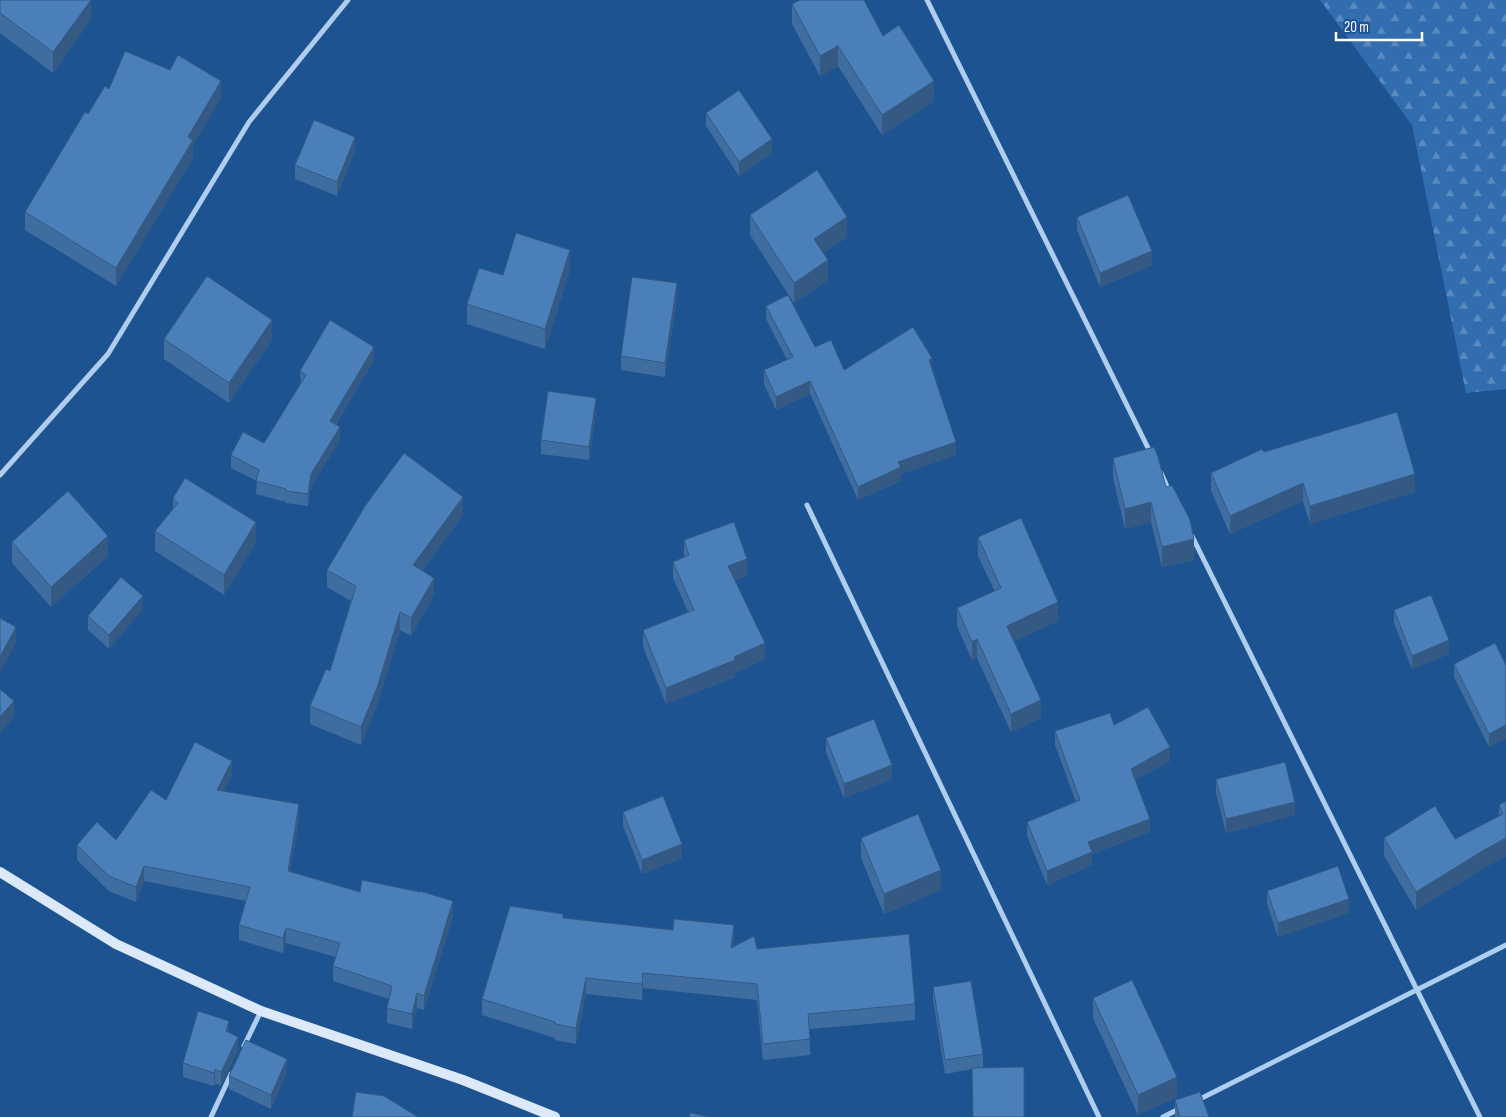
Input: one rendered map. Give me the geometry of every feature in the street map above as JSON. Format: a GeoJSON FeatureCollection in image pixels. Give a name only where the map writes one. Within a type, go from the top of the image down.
{"type":"FeatureCollection","features":[{"type":"Feature","properties":{"kind":"street"},"geometry":{"type":"LineString","coordinates":[[0,475],[108,354],[249,122],[348,0]]}},
{"type":"Feature","properties":{"kind":"street"},"geometry":{"type":"LineString","coordinates":[[927,0],[1174,500]]}},
{"type":"Feature","properties":{"kind":"street"},"geometry":{"type":"LineString","coordinates":[[807,505],[1099,1117]]}},
{"type":"Feature","properties":{"kind":"street"},"geometry":{"type":"LineString","coordinates":[[1187,526],[1480,1117]]}},
{"type":"Feature","properties":{"kind":"street"},"geometry":{"type":"LineString","coordinates":[[0,872],[116,944],[261,1011],[463,1080],[555,1117]]}},
{"type":"Feature","properties":{"kind":"street"},"geometry":{"type":"LineString","coordinates":[[1163,1117],[1506,945]]}},
{"type":"Feature","properties":{"kind":"street"},"geometry":{"type":"LineString","coordinates":[[240,1055],[261,1011]]}},
{"type":"Feature","properties":{"kind":"street"},"geometry":{"type":"LineString","coordinates":[[211,1117],[236,1064]]}},
{"type":"Feature","properties":{"kind":"green space"},"geometry":{"type":"Polygon","coordinates":[[[1320,0],[1506,0],[1506,389],[1466,393],[1412,125],[1320,0]]]}},
{"type":"Feature","properties":{"kind":"building"},"geometry":{"type":"Polygon","coordinates":[[[0,0],[91,0],[53,52],[0,13],[0,0]]]}},
{"type":"Feature","properties":{"kind":"building"},"geometry":{"type":"Polygon","coordinates":[[[800,0],[864,0],[883,36],[899,25],[934,81],[882,115],[838,46],[820,56],[792,4],[800,0]]]}},
{"type":"Feature","properties":{"kind":"building"},"geometry":{"type":"Polygon","coordinates":[[[125,51],[170,70],[178,55],[221,81],[188,137],[193,140],[116,268],[25,212],[85,112],[88,114],[105,86],[109,89],[125,51]]]}},
{"type":"Feature","properties":{"kind":"building"},"geometry":{"type":"Polygon","coordinates":[[[739,90],[772,139],[739,162],[706,113],[739,90]]]}},
{"type":"Feature","properties":{"kind":"building"},"geometry":{"type":"Polygon","coordinates":[[[314,120],[355,137],[337,182],[295,165],[314,120]]]}},
{"type":"Feature","properties":{"kind":"building"},"geometry":{"type":"Polygon","coordinates":[[[817,170],[847,217],[814,239],[828,260],[794,283],[750,215],[817,170]]]}},
{"type":"Feature","properties":{"kind":"building"},"geometry":{"type":"Polygon","coordinates":[[[1128,195],[1152,251],[1100,273],[1077,217],[1128,195]]]}},
{"type":"Feature","properties":{"kind":"building"},"geometry":{"type":"Polygon","coordinates":[[[516,233],[570,250],[545,329],[467,304],[479,268],[503,275],[516,233]]]}},
{"type":"Feature","properties":{"kind":"building"},"geometry":{"type":"Polygon","coordinates":[[[207,276],[272,320],[229,383],[164,339],[207,276]]]}},
{"type":"Feature","properties":{"kind":"building"},"geometry":{"type":"Polygon","coordinates":[[[632,277],[677,283],[665,363],[621,356],[632,277]]]}},
{"type":"Feature","properties":{"kind":"building"},"geometry":{"type":"Polygon","coordinates":[[[788,295],[815,347],[831,340],[844,370],[913,327],[932,358],[929,360],[956,442],[898,462],[901,467],[858,487],[810,381],[776,397],[764,370],[793,357],[766,306],[788,295]]]}},
{"type":"Feature","properties":{"kind":"building"},"geometry":{"type":"Polygon","coordinates":[[[330,320],[374,347],[330,421],[340,427],[311,474],[308,494],[286,491],[286,489],[256,481],[259,470],[231,455],[243,432],[264,443],[306,375],[300,371],[330,320]]]}},
{"type":"Feature","properties":{"kind":"building"},"geometry":{"type":"Polygon","coordinates":[[[548,391],[596,398],[589,447],[541,440],[548,391]]]}},
{"type":"Feature","properties":{"kind":"building"},"geometry":{"type":"Polygon","coordinates":[[[1397,412],[1415,474],[1310,506],[1303,483],[1230,516],[1211,473],[1262,449],[1264,452],[1397,412]]]}},
{"type":"Feature","properties":{"kind":"building"},"geometry":{"type":"Polygon","coordinates":[[[1154,447],[1166,487],[1172,485],[1190,520],[1194,539],[1162,547],[1151,502],[1125,509],[1113,458],[1154,447]]]}},
{"type":"Feature","properties":{"kind":"building"},"geometry":{"type":"Polygon","coordinates":[[[404,453],[463,497],[413,565],[434,578],[411,618],[400,612],[377,688],[361,727],[310,706],[326,669],[330,671],[356,586],[327,570],[365,506],[404,453]]]}},
{"type":"Feature","properties":{"kind":"building"},"geometry":{"type":"Polygon","coordinates":[[[185,478],[256,522],[224,575],[155,531],[178,503],[173,498],[185,478]]]}},
{"type":"Feature","properties":{"kind":"building"},"geometry":{"type":"Polygon","coordinates":[[[68,491],[108,536],[51,587],[12,542],[68,491]]]}},
{"type":"Feature","properties":{"kind":"building"},"geometry":{"type":"Polygon","coordinates":[[[1021,518],[1058,602],[1007,626],[1041,700],[1011,714],[977,639],[972,642],[957,608],[1001,588],[978,537],[1021,518]]]}},
{"type":"Feature","properties":{"kind":"building"},"geometry":{"type":"Polygon","coordinates":[[[734,522],[747,559],[728,566],[765,643],[734,657],[735,660],[666,688],[643,630],[694,610],[673,562],[689,555],[684,540],[734,522]]]}},
{"type":"Feature","properties":{"kind":"building"},"geometry":{"type":"Polygon","coordinates":[[[121,577],[143,596],[109,635],[88,616],[121,577]]]}},
{"type":"Feature","properties":{"kind":"building"},"geometry":{"type":"Polygon","coordinates":[[[1431,595],[1449,640],[1412,656],[1394,610],[1431,595]]]}},
{"type":"Feature","properties":{"kind":"building"},"geometry":{"type":"Polygon","coordinates":[[[0,618],[16,627],[0,657],[0,618]]]}},
{"type":"Feature","properties":{"kind":"building"},"geometry":{"type":"Polygon","coordinates":[[[1495,643],[1506,665],[1506,725],[1489,734],[1454,664],[1495,643]]]}},
{"type":"Feature","properties":{"kind":"building"},"geometry":{"type":"Polygon","coordinates":[[[0,689],[14,701],[0,717],[0,689]]]}},
{"type":"Feature","properties":{"kind":"building"},"geometry":{"type":"Polygon","coordinates":[[[1148,707],[1170,747],[1131,769],[1150,819],[1088,842],[1092,852],[1047,871],[1027,822],[1080,800],[1055,731],[1110,713],[1114,725],[1148,707]]]}},
{"type":"Feature","properties":{"kind":"building"},"geometry":{"type":"Polygon","coordinates":[[[874,719],[892,765],[844,784],[826,738],[874,719]]]}},
{"type":"Feature","properties":{"kind":"building"},"geometry":{"type":"Polygon","coordinates":[[[195,742],[232,761],[217,790],[299,804],[288,871],[360,892],[362,880],[420,891],[453,901],[424,996],[417,993],[412,1014],[387,1008],[392,986],[333,966],[340,943],[286,928],[283,938],[239,925],[250,887],[144,866],[136,887],[109,876],[77,845],[97,822],[116,840],[151,790],[166,800],[195,742]]]}},
{"type":"Feature","properties":{"kind":"building"},"geometry":{"type":"Polygon","coordinates":[[[1285,762],[1295,802],[1226,819],[1216,779],[1285,762]]]}},
{"type":"Feature","properties":{"kind":"building"},"geometry":{"type":"Polygon","coordinates":[[[663,796],[682,844],[642,860],[623,812],[663,796]]]}},
{"type":"Feature","properties":{"kind":"building"},"geometry":{"type":"Polygon","coordinates":[[[1506,801],[1506,838],[1416,892],[1384,838],[1435,806],[1455,839],[1503,814],[1499,805],[1506,801]]]}},
{"type":"Feature","properties":{"kind":"building"},"geometry":{"type":"Polygon","coordinates":[[[918,814],[941,870],[884,894],[861,838],[918,814]]]}},
{"type":"Feature","properties":{"kind":"building"},"geometry":{"type":"Polygon","coordinates":[[[1338,866],[1349,899],[1278,923],[1267,891],[1338,866]]]}},
{"type":"Feature","properties":{"kind":"building"},"geometry":{"type":"Polygon","coordinates":[[[510,906],[563,914],[563,918],[673,930],[674,919],[734,925],[731,948],[754,936],[757,949],[909,934],[915,1004],[808,1014],[810,1039],[763,1044],[757,984],[643,973],[642,984],[586,978],[576,1028],[555,1024],[555,1022],[482,999],[510,906]]]}},
{"type":"Feature","properties":{"kind":"building"},"geometry":{"type":"Polygon","coordinates":[[[1132,980],[1177,1077],[1138,1095],[1093,998],[1132,980]]]}},
{"type":"Feature","properties":{"kind":"building"},"geometry":{"type":"Polygon","coordinates":[[[971,981],[983,1054],[945,1060],[933,987],[971,981]]]}},
{"type":"Feature","properties":{"kind":"building"},"geometry":{"type":"Polygon","coordinates":[[[198,1011],[229,1021],[226,1031],[238,1037],[221,1072],[215,1069],[214,1073],[183,1063],[198,1011]]]}},
{"type":"Feature","properties":{"kind":"building"},"geometry":{"type":"Polygon","coordinates":[[[246,1040],[287,1059],[271,1095],[229,1076],[246,1040]]]}},
{"type":"Feature","properties":{"kind":"building"},"geometry":{"type":"Polygon","coordinates":[[[1024,1067],[1024,1117],[973,1117],[972,1068],[1024,1067]]]}},
{"type":"Feature","properties":{"kind":"building"},"geometry":{"type":"Polygon","coordinates":[[[356,1092],[384,1096],[418,1117],[352,1117],[356,1092]]]}},
{"type":"Feature","properties":{"kind":"building"},"geometry":{"type":"Polygon","coordinates":[[[1200,1092],[1209,1117],[1180,1117],[1175,1100],[1200,1092]]]}},
{"type":"Feature","properties":{"kind":"building"},"geometry":{"type":"Polygon","coordinates":[[[690,1113],[710,1117],[689,1117],[690,1113]]]}}]}
